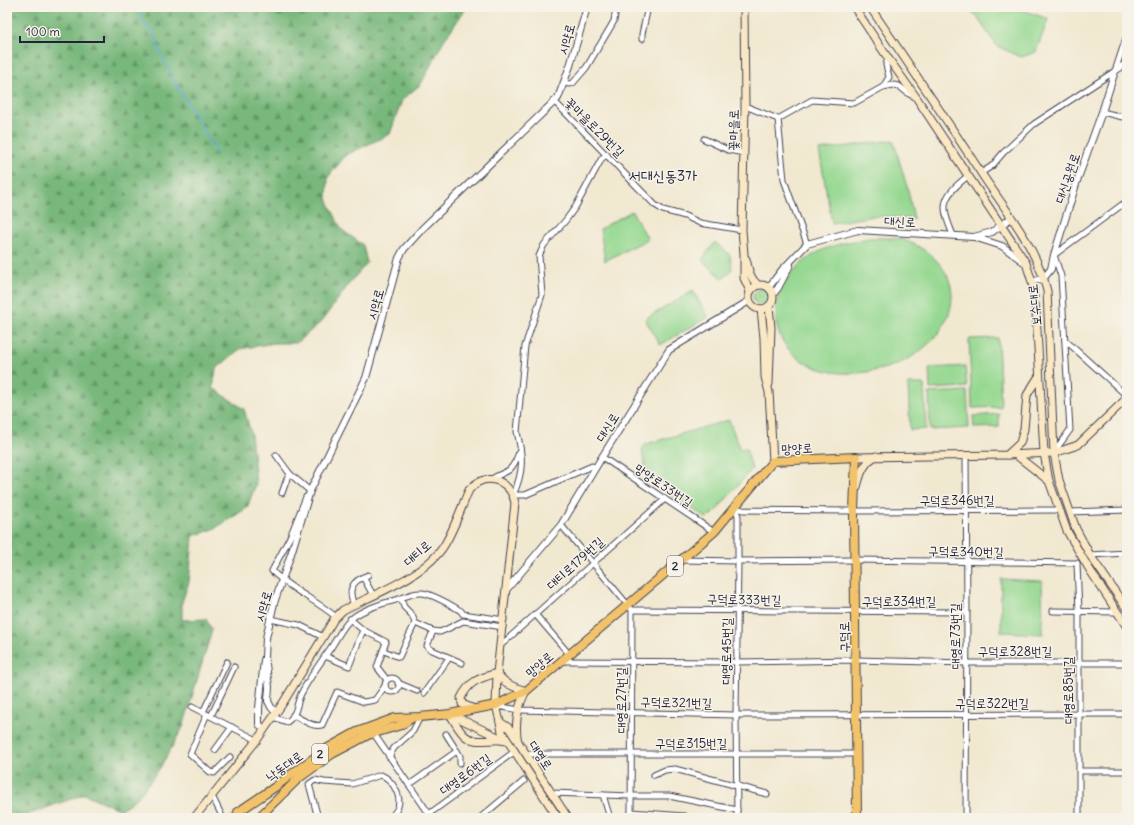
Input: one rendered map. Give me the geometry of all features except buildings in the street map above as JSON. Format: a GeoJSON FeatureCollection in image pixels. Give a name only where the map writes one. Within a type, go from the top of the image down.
{"type":"FeatureCollection","features":[{"type":"Feature","properties":{"kind":"main road","name":"꽃마을로"},"geometry":{"type":"LineString","coordinates":[[744,7],[745,106],[742,230],[744,278],[750,291],[749,301]]}},
{"type":"Feature","properties":{"kind":"main road","name":"보수대로"},"geometry":{"type":"LineString","coordinates":[[854,7],[916,97],[1026,263],[1032,282],[1036,312],[1044,453],[1049,481],[1067,532],[1080,561],[1088,567],[1127,627]]}},
{"type":"Feature","properties":{"kind":"main road","name":"보수대로"},"geometry":{"type":"LineString","coordinates":[[870,7],[1035,256],[1044,278],[1047,291],[1054,452],[1059,480],[1076,529],[1090,555],[1127,609]]}},
{"type":"Feature","properties":{"kind":"main road","name":"꽃마을로"},"geometry":{"type":"LineString","coordinates":[[744,254],[747,261],[749,275],[758,285]]}},
{"type":"Feature","properties":{"kind":"main road"},"geometry":{"type":"LineString","coordinates":[[749,301],[756,308],[761,309],[772,303],[773,294],[769,287],[765,285],[758,285],[750,291]]}},
{"type":"Feature","properties":{"kind":"main road"},"geometry":{"type":"LineString","coordinates":[[769,306],[771,328],[769,392],[773,461]]}},
{"type":"Feature","properties":{"kind":"main road"},"geometry":{"type":"LineString","coordinates":[[761,309],[764,338],[765,377],[769,392]]}},
{"type":"Feature","properties":{"kind":"main road"},"geometry":{"type":"LineString","coordinates":[[1007,455],[1020,443],[1024,429],[1027,395],[1039,376]]}},
{"type":"Feature","properties":{"kind":"main road","name":"망양로"},"geometry":{"type":"LineString","coordinates":[[496,705],[526,690],[560,661],[630,607],[714,532],[736,508],[773,461],[876,456],[1016,455],[1054,452],[1078,445],[1127,397]]}},
{"type":"Feature","properties":{"kind":"main road"},"geometry":{"type":"LineString","coordinates":[[1016,455],[1049,481]]}},
{"type":"Feature","properties":{"kind":"main road"},"geometry":{"type":"LineString","coordinates":[[855,493],[863,469],[870,460],[876,456]]}},
{"type":"Feature","properties":{"kind":"main road","name":"구덕로"},"geometry":{"type":"LineString","coordinates":[[856,457],[854,511],[857,818]]}},
{"type":"Feature","properties":{"kind":"main road","name":"대티로"},"geometry":{"type":"LineString","coordinates":[[194,818],[257,740],[275,715],[336,617],[343,610],[415,574],[434,558],[445,544],[469,490],[473,485],[484,479],[492,479]]}},
{"type":"Feature","properties":{"kind":"main road"},"geometry":{"type":"LineString","coordinates":[[492,479],[506,485],[513,495],[515,511],[497,673],[496,705],[500,722]]}},
{"type":"Feature","properties":{"kind":"main road"},"geometry":{"type":"LineString","coordinates":[[1088,567],[1086,558],[1088,557],[1096,562]]}},
{"type":"Feature","properties":{"kind":"main road"},"geometry":{"type":"LineString","coordinates":[[497,673],[501,679],[510,685],[526,690],[519,710],[516,730],[518,742]]}},
{"type":"Feature","properties":{"kind":"main road"},"geometry":{"type":"LineString","coordinates":[[474,709],[462,704],[461,698],[463,693],[474,681],[497,673]]}},
{"type":"Feature","properties":{"kind":"main road","name":"낙동대로"},"geometry":{"type":"LineString","coordinates":[[238,812],[342,740],[357,732],[395,718],[450,714],[496,705]]}},
{"type":"Feature","properties":{"kind":"main road"},"geometry":{"type":"LineString","coordinates":[[450,714],[507,741]]}},
{"type":"Feature","properties":{"kind":"main road"},"geometry":{"type":"LineString","coordinates":[[450,714],[464,736],[469,739],[483,741],[496,739],[507,741]]}},
{"type":"Feature","properties":{"kind":"main road","name":"낙동대로"},"geometry":{"type":"LineString","coordinates":[[258,818],[299,778],[332,754],[374,734],[401,725],[416,717]]}},
{"type":"Feature","properties":{"kind":"main road","name":"대영로"},"geometry":{"type":"LineString","coordinates":[[500,722],[502,732],[507,741],[558,818]]}},
{"type":"Feature","properties":{"kind":"main road","name":"대영로"},"geometry":{"type":"LineString","coordinates":[[500,722],[509,728],[568,818]]}},
{"type":"Feature","properties":{"kind":"street","name":"시약로"},"geometry":{"type":"LineString","coordinates":[[275,715],[268,700],[269,687],[265,657],[266,638],[270,619],[309,490],[366,378],[399,258],[404,248],[555,102],[560,95],[570,66],[586,7]]}},
{"type":"Feature","properties":{"kind":"street"},"geometry":{"type":"LineString","coordinates":[[564,83],[573,83],[586,68],[614,21],[616,7]]}},
{"type":"Feature","properties":{"kind":"street"},"geometry":{"type":"LineString","coordinates":[[642,39],[648,7]]}},
{"type":"Feature","properties":{"kind":"street","name":"대신공원로"},"geometry":{"type":"LineString","coordinates":[[1044,278],[1051,269],[1077,180],[1102,112],[1127,35]]}},
{"type":"Feature","properties":{"kind":"street"},"geometry":{"type":"LineString","coordinates":[[883,87],[888,77],[886,65],[888,58]]}},
{"type":"Feature","properties":{"kind":"street"},"geometry":{"type":"LineString","coordinates":[[981,173],[992,166],[1003,153],[1034,124],[1127,62]]}},
{"type":"Feature","properties":{"kind":"street"},"geometry":{"type":"LineString","coordinates":[[778,120],[812,100],[854,103],[883,87],[893,85],[899,86],[909,94],[916,97]]}},
{"type":"Feature","properties":{"kind":"street","name":"꽃마을로29번길"},"geometry":{"type":"LineString","coordinates":[[555,102],[655,204],[663,210],[700,222],[742,230]]}},
{"type":"Feature","properties":{"kind":"street"},"geometry":{"type":"LineString","coordinates":[[745,106],[778,120]]}},
{"type":"Feature","properties":{"kind":"street"},"geometry":{"type":"LineString","coordinates":[[1102,112],[1127,118]]}},
{"type":"Feature","properties":{"kind":"street"},"geometry":{"type":"LineString","coordinates":[[773,294],[778,288],[792,262],[807,244],[784,180],[778,120]]}},
{"type":"Feature","properties":{"kind":"street"},"geometry":{"type":"LineString","coordinates":[[704,139],[728,150],[744,153]]}},
{"type":"Feature","properties":{"kind":"street"},"geometry":{"type":"LineString","coordinates":[[595,467],[592,466],[525,495],[513,495],[519,483],[522,466],[517,432],[525,346],[542,296],[539,256],[544,245],[576,206],[602,158],[607,155]]}},
{"type":"Feature","properties":{"kind":"street"},"geometry":{"type":"LineString","coordinates":[[953,235],[944,207],[949,194],[968,176]]}},
{"type":"Feature","properties":{"kind":"street"},"geometry":{"type":"LineString","coordinates":[[1054,452],[1070,430],[1061,276],[1054,255],[1127,201]]}},
{"type":"Feature","properties":{"kind":"street","name":"대신로"},"geometry":{"type":"LineString","coordinates":[[807,244],[858,230],[974,237],[992,232],[1011,218]]}},
{"type":"Feature","properties":{"kind":"street"},"geometry":{"type":"LineString","coordinates":[[974,237],[1002,246],[1026,263]]}},
{"type":"Feature","properties":{"kind":"street"},"geometry":{"type":"LineString","coordinates":[[769,287],[782,270],[792,262]]}},
{"type":"Feature","properties":{"kind":"street"},"geometry":{"type":"LineString","coordinates":[[1032,282],[1044,278]]}},
{"type":"Feature","properties":{"kind":"street","name":"대신로"},"geometry":{"type":"LineString","coordinates":[[507,589],[561,525],[595,467],[669,350],[749,301]]}},
{"type":"Feature","properties":{"kind":"street"},"geometry":{"type":"LineString","coordinates":[[1064,340],[1127,397]]}},
{"type":"Feature","properties":{"kind":"street"},"geometry":{"type":"LineString","coordinates":[[492,479],[497,474],[510,469],[513,466],[520,446]]}},
{"type":"Feature","properties":{"kind":"street"},"geometry":{"type":"LineString","coordinates":[[276,455],[290,474],[309,490],[290,537],[272,571],[282,581],[326,608],[336,617]]}},
{"type":"Feature","properties":{"kind":"street","name":"대영로73번길"},"geometry":{"type":"LineString","coordinates":[[966,455],[966,818]]}},
{"type":"Feature","properties":{"kind":"street","name":"망양로33번길"},"geometry":{"type":"LineString","coordinates":[[602,457],[714,532]]}},
{"type":"Feature","properties":{"kind":"street"},"geometry":{"type":"LineString","coordinates":[[282,493],[290,474]]}},
{"type":"Feature","properties":{"kind":"street","name":"대티로179번길"},"geometry":{"type":"LineString","coordinates":[[501,645],[592,562],[665,499]]}},
{"type":"Feature","properties":{"kind":"street","name":"구덕로346번길"},"geometry":{"type":"LineString","coordinates":[[736,508],[743,510],[854,511],[1060,510]]}},
{"type":"Feature","properties":{"kind":"street","name":"대영로45번길"},"geometry":{"type":"LineString","coordinates":[[736,508],[738,516],[736,715],[737,818]]}},
{"type":"Feature","properties":{"kind":"street"},"geometry":{"type":"LineString","coordinates":[[1070,512],[1127,510]]}},
{"type":"Feature","properties":{"kind":"street"},"geometry":{"type":"LineString","coordinates":[[561,525],[630,607]]}},
{"type":"Feature","properties":{"kind":"street"},"geometry":{"type":"LineString","coordinates":[[1090,555],[1127,553]]}},
{"type":"Feature","properties":{"kind":"street","name":"구덕로340번길"},"geometry":{"type":"LineString","coordinates":[[682,560],[738,562],[855,560],[966,562],[1080,561]]}},
{"type":"Feature","properties":{"kind":"street","name":"대영로85번길"},"geometry":{"type":"LineString","coordinates":[[1079,818],[1080,561]]}},
{"type":"Feature","properties":{"kind":"street"},"geometry":{"type":"LineString","coordinates":[[354,605],[351,597],[351,591],[355,582],[365,576],[373,595]]}},
{"type":"Feature","properties":{"kind":"street"},"geometry":{"type":"LineString","coordinates":[[275,715],[287,722],[292,719],[301,694],[345,625],[350,619],[360,613],[387,602],[422,593],[430,595],[461,611],[463,614],[503,624]]}},
{"type":"Feature","properties":{"kind":"street"},"geometry":{"type":"LineString","coordinates":[[402,598],[404,607],[412,615],[415,623],[433,631],[440,632],[463,621],[503,624]]}},
{"type":"Feature","properties":{"kind":"street","name":"구덕로333번길"},"geometry":{"type":"LineString","coordinates":[[630,607],[855,612]]}},
{"type":"Feature","properties":{"kind":"street","name":"대영로27번길"},"geometry":{"type":"LineString","coordinates":[[630,607],[632,661],[631,815]]}},
{"type":"Feature","properties":{"kind":"street"},"geometry":{"type":"LineString","coordinates":[[1053,611],[1117,612]]}},
{"type":"Feature","properties":{"kind":"street","name":"구덕로334번길"},"geometry":{"type":"LineString","coordinates":[[855,612],[967,612]]}},
{"type":"Feature","properties":{"kind":"street"},"geometry":{"type":"LineString","coordinates":[[535,614],[569,654]]}},
{"type":"Feature","properties":{"kind":"street"},"geometry":{"type":"LineString","coordinates":[[270,619],[299,625],[323,637]]}},
{"type":"Feature","properties":{"kind":"street"},"geometry":{"type":"LineString","coordinates":[[350,619],[363,630],[386,642],[377,667],[387,680]]}},
{"type":"Feature","properties":{"kind":"street"},"geometry":{"type":"LineString","coordinates":[[384,651],[399,657],[415,623]]}},
{"type":"Feature","properties":{"kind":"street"},"geometry":{"type":"LineString","coordinates":[[325,656],[349,666],[363,630]]}},
{"type":"Feature","properties":{"kind":"street"},"geometry":{"type":"LineString","coordinates":[[433,631],[427,646],[430,649],[462,663]]}},
{"type":"Feature","properties":{"kind":"street","name":"시약로"},"geometry":{"type":"LineString","coordinates":[[264,730],[259,724],[259,708],[265,657]]}},
{"type":"Feature","properties":{"kind":"street"},"geometry":{"type":"LineString","coordinates":[[424,693],[450,658]]}},
{"type":"Feature","properties":{"kind":"street","name":"구덕로328번길"},"geometry":{"type":"LineString","coordinates":[[560,661],[737,662],[856,660],[1127,662]]}},
{"type":"Feature","properties":{"kind":"street"},"geometry":{"type":"LineString","coordinates":[[227,662],[190,754],[210,772],[214,773],[230,757]]}},
{"type":"Feature","properties":{"kind":"street"},"geometry":{"type":"LineString","coordinates":[[207,714],[234,667]]}},
{"type":"Feature","properties":{"kind":"street"},"geometry":{"type":"LineString","coordinates":[[387,680],[393,679],[398,683],[417,690]]}},
{"type":"Feature","properties":{"kind":"street"},"geometry":{"type":"LineString","coordinates":[[293,715],[314,726],[322,725],[337,692],[364,702],[375,700],[385,686],[387,680]]}},
{"type":"Feature","properties":{"kind":"street"},"geometry":{"type":"LineString","coordinates":[[385,686],[389,692],[393,692],[398,688],[398,683]]}},
{"type":"Feature","properties":{"kind":"street","name":"구덕로321번길"},"geometry":{"type":"LineString","coordinates":[[496,705],[519,710],[632,713],[736,715],[856,714]]}},
{"type":"Feature","properties":{"kind":"street"},"geometry":{"type":"LineString","coordinates":[[192,707],[257,740]]}},
{"type":"Feature","properties":{"kind":"street","name":"구덕로322번길"},"geometry":{"type":"LineString","coordinates":[[856,714],[1127,714]]}},
{"type":"Feature","properties":{"kind":"street"},"geometry":{"type":"LineString","coordinates":[[389,757],[394,748],[413,731],[416,717]]}},
{"type":"Feature","properties":{"kind":"street"},"geometry":{"type":"LineString","coordinates":[[215,750],[232,727]]}},
{"type":"Feature","properties":{"kind":"street"},"geometry":{"type":"LineString","coordinates":[[374,734],[430,816]]}},
{"type":"Feature","properties":{"kind":"street"},"geometry":{"type":"LineString","coordinates":[[446,734],[460,756],[460,763]]}},
{"type":"Feature","properties":{"kind":"street"},"geometry":{"type":"LineString","coordinates":[[409,785],[457,751]]}},
{"type":"Feature","properties":{"kind":"street","name":"대영로6번길"},"geometry":{"type":"LineString","coordinates":[[430,816],[514,752]]}},
{"type":"Feature","properties":{"kind":"street","name":"구덕로315번길"},"geometry":{"type":"LineString","coordinates":[[526,754],[856,754]]}},
{"type":"Feature","properties":{"kind":"street"},"geometry":{"type":"LineString","coordinates":[[654,775],[665,770],[675,769],[767,794]]}},
{"type":"Feature","properties":{"kind":"street"},"geometry":{"type":"LineString","coordinates":[[1080,771],[1127,771]]}},
{"type":"Feature","properties":{"kind":"street"},"geometry":{"type":"LineString","coordinates":[[318,818],[309,784],[310,782],[315,780],[352,784],[381,775],[388,778],[398,796],[397,810],[390,818]]}},
{"type":"Feature","properties":{"kind":"street"},"geometry":{"type":"LineString","coordinates":[[480,818],[524,781]]}},
{"type":"Feature","properties":{"kind":"street"},"geometry":{"type":"LineString","coordinates":[[552,793],[669,796],[737,810]]}},
{"type":"Feature","properties":{"kind":"street"},"geometry":{"type":"LineString","coordinates":[[603,795],[610,818]]}},
{"type":"Feature","properties":{"kind":"street"},"geometry":{"type":"LineString","coordinates":[[212,796],[223,818]]}},
{"type":"Feature","properties":{"kind":"street"},"geometry":{"type":"LineString","coordinates":[[631,815],[684,816]]}},
{"type":"Feature","properties":{"kind":"green space"},"geometry":{"type":"Polygon","coordinates":[[[7,7],[467,7],[444,40],[421,84],[402,100],[390,134],[346,155],[328,177],[327,199],[341,229],[363,245],[367,263],[352,280],[321,322],[296,343],[274,343],[240,349],[216,369],[213,388],[244,409],[251,433],[256,484],[247,508],[214,529],[193,536],[189,582],[182,602],[182,620],[206,619],[212,630],[183,727],[160,768],[138,797],[120,810],[85,794],[18,818],[7,818],[7,7]]]}},
{"type":"Feature","properties":{"kind":"green space"},"geometry":{"type":"Polygon","coordinates":[[[963,7],[1015,7],[1048,19],[1036,52],[1021,57],[997,46],[974,13],[963,7]]]}},
{"type":"Feature","properties":{"kind":"green space"},"geometry":{"type":"Polygon","coordinates":[[[893,140],[908,190],[914,219],[874,216],[832,223],[819,150],[893,140]]]}},
{"type":"Feature","properties":{"kind":"green space"},"geometry":{"type":"Polygon","coordinates":[[[632,211],[648,239],[605,261],[600,229],[632,211]]]}},
{"type":"Feature","properties":{"kind":"green space"},"geometry":{"type":"Polygon","coordinates":[[[869,238],[894,238],[905,241],[920,248],[934,258],[946,274],[952,290],[951,307],[945,323],[935,337],[921,350],[906,360],[889,367],[853,373],[841,373],[816,368],[797,357],[784,342],[777,325],[776,306],[782,287],[795,269],[815,254],[834,246],[869,238]]]}},
{"type":"Feature","properties":{"kind":"green space"},"geometry":{"type":"Polygon","coordinates":[[[715,242],[730,255],[732,269],[723,279],[702,260],[715,242]]]}},
{"type":"Feature","properties":{"kind":"green space"},"geometry":{"type":"Polygon","coordinates":[[[758,289],[764,289],[769,294],[767,303],[764,305],[758,305],[753,300],[753,294],[758,289]]]}},
{"type":"Feature","properties":{"kind":"green space"},"geometry":{"type":"Polygon","coordinates":[[[693,291],[708,317],[660,345],[645,319],[693,291]]]}},
{"type":"Feature","properties":{"kind":"green space"},"geometry":{"type":"Polygon","coordinates":[[[998,338],[1001,407],[972,408],[969,339],[998,338]]]}},
{"type":"Feature","properties":{"kind":"green space"},"geometry":{"type":"Polygon","coordinates":[[[965,366],[967,387],[930,389],[929,368],[965,366]]]}},
{"type":"Feature","properties":{"kind":"green space"},"geometry":{"type":"Polygon","coordinates":[[[908,384],[924,384],[926,429],[910,430],[908,384]]]}},
{"type":"Feature","properties":{"kind":"green space"},"geometry":{"type":"Polygon","coordinates":[[[967,391],[969,428],[930,430],[929,393],[967,391]]]}},
{"type":"Feature","properties":{"kind":"green space"},"geometry":{"type":"Polygon","coordinates":[[[999,414],[999,427],[974,428],[973,416],[999,414]]]}},
{"type":"Feature","properties":{"kind":"green space"},"geometry":{"type":"Polygon","coordinates":[[[729,420],[740,449],[746,448],[752,469],[714,513],[706,518],[671,494],[667,484],[659,482],[649,473],[645,466],[642,449],[646,444],[729,420]]]}},
{"type":"Feature","properties":{"kind":"green space"},"geometry":{"type":"Polygon","coordinates":[[[1001,579],[1042,581],[1043,634],[1001,632],[1001,579]]]}},
{"type":"Feature","properties":{"kind":"waterway"},"geometry":{"type":"LineString","coordinates":[[139,7],[142,20],[157,39],[160,53],[176,84],[217,153]]}},
{"type":"Feature","properties":{"kind":"tunnel"},"geometry":{"type":"LineString","coordinates":[[232,818],[238,812]]}},
{"type":"Feature","properties":{"kind":"district","name":"서대신동3가"},"geometry":{"type":"Point","coordinates":[663,176]}}]}
